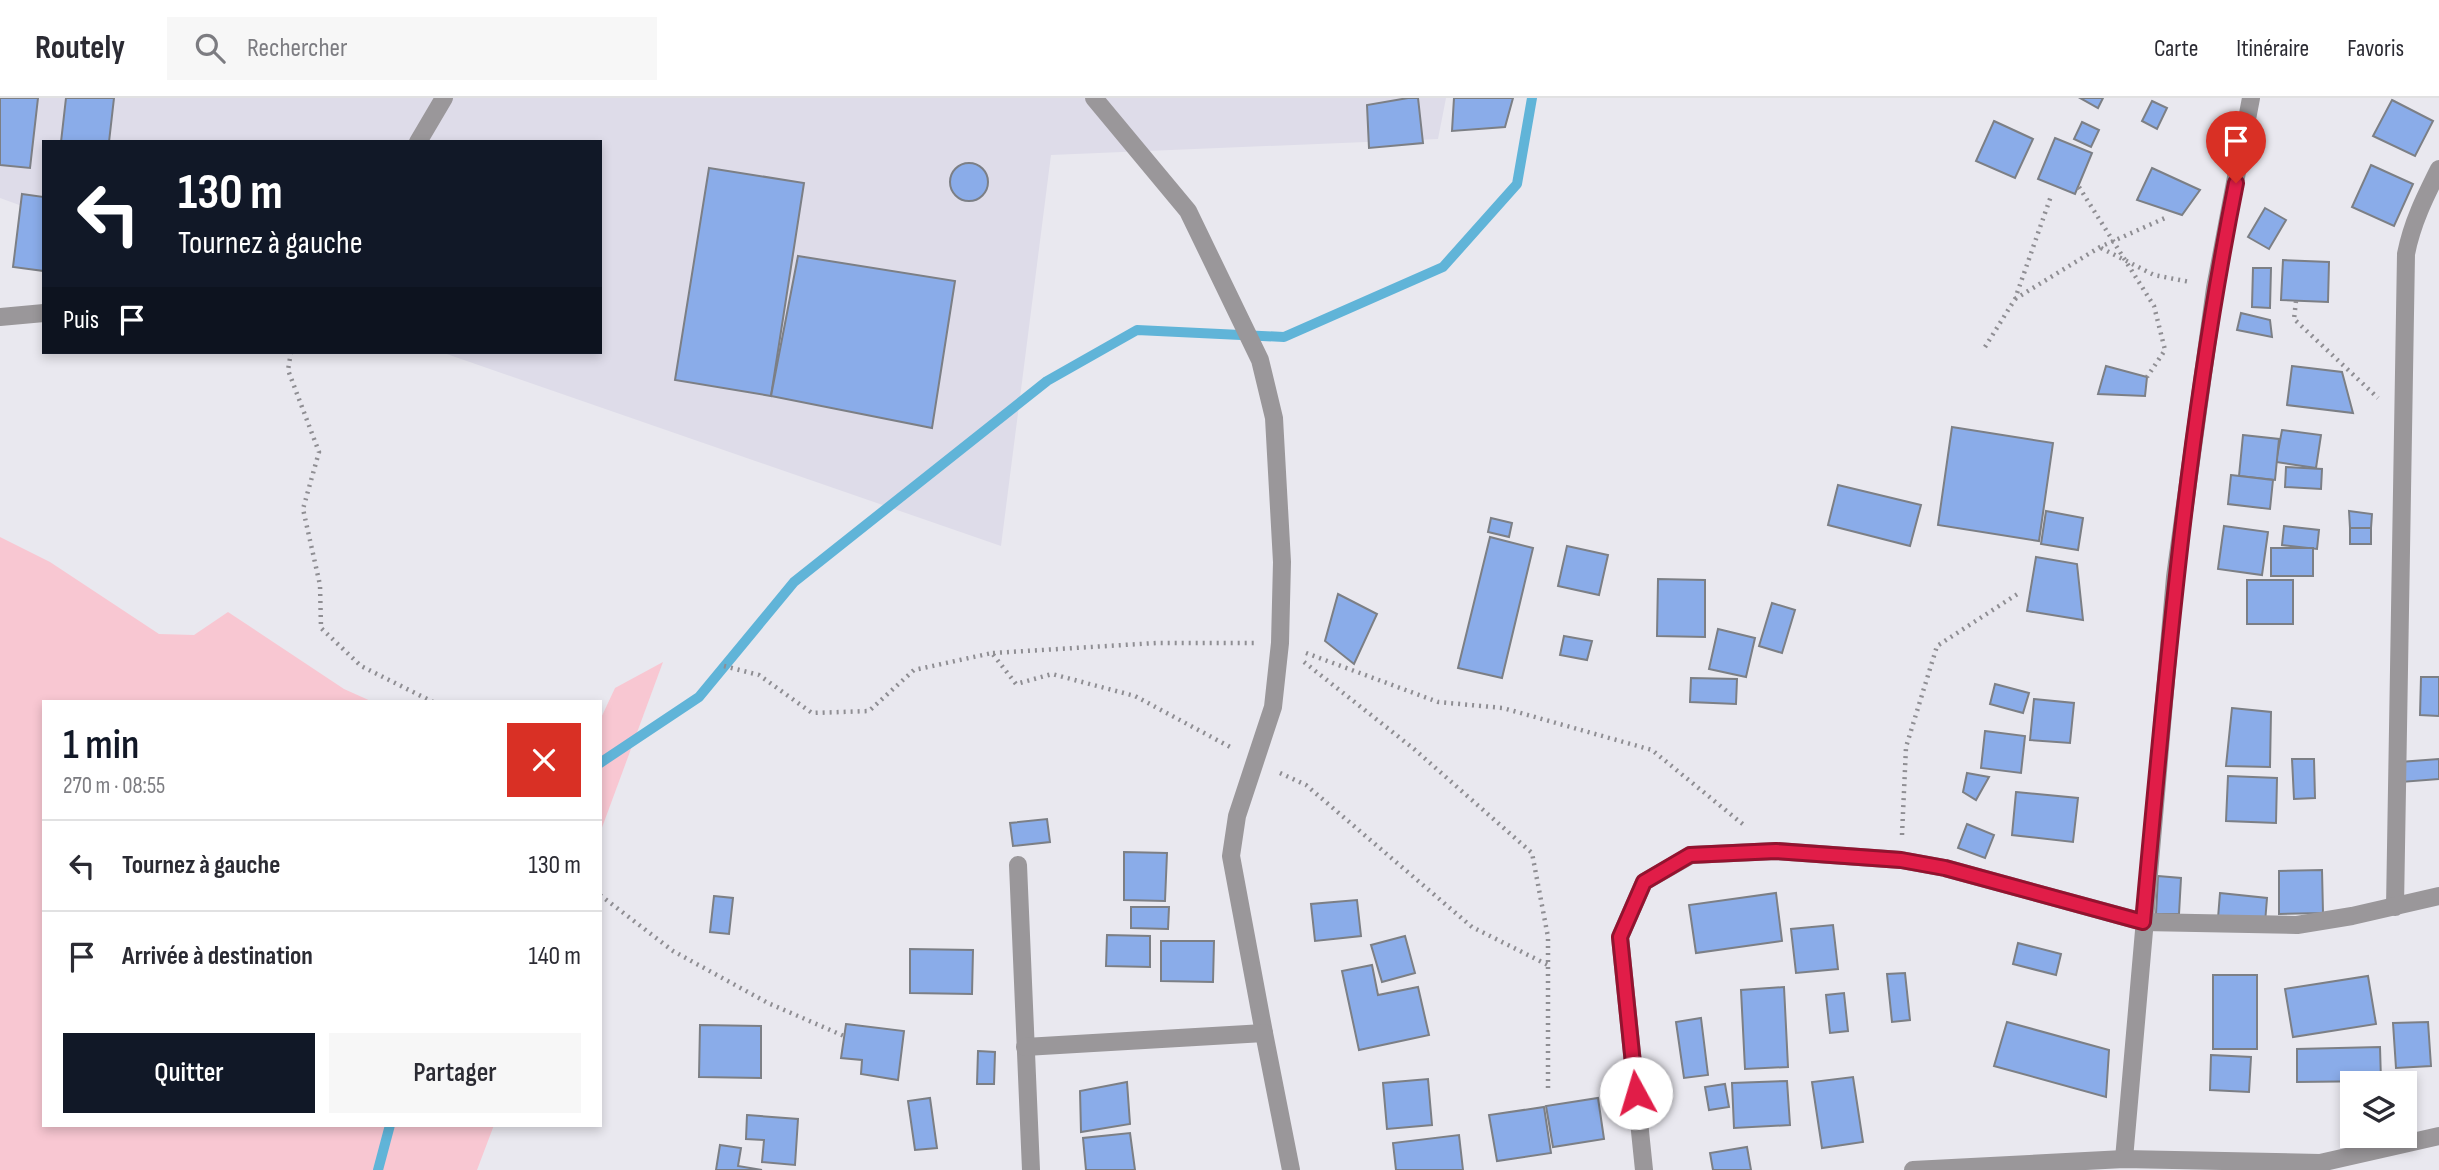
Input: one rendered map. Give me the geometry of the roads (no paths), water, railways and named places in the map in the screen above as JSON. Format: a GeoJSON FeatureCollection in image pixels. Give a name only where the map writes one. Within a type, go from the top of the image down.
{"type":"FeatureCollection","features":[{"type":"Feature","properties":{"kind":"street"},"geometry":{"type":"LineString","coordinates":[[419,140],[444,98]]}},
{"type":"Feature","properties":{"kind":"street"},"geometry":{"type":"LineString","coordinates":[[1094,98],[1188,211],[1260,360],[1274,418],[1282,562],[1280,643],[1273,707],[1237,816],[1231,856],[1291,1170]]}},
{"type":"Feature","properties":{"kind":"street"},"geometry":{"type":"LineString","coordinates":[[2124,1159],[2175,577],[2215,288],[2251,98]]}},
{"type":"Feature","properties":{"kind":"street"},"geometry":{"type":"LineString","coordinates":[[2395,907],[2406,254],[2410,232],[2439,169]]}},
{"type":"Feature","properties":{"kind":"street"},"geometry":{"type":"LineString","coordinates":[[0,317],[42,313]]}},
{"type":"Feature","properties":{"kind":"street"},"geometry":{"type":"LineString","coordinates":[[1644,1170],[1620,937],[1644,882],[1690,855],[1776,851],[1901,860],[1945,868],[2143,922],[2297,925],[2439,896]]}},
{"type":"Feature","properties":{"kind":"street"},"geometry":{"type":"LineString","coordinates":[[1018,865],[1031,1170]]}},
{"type":"Feature","properties":{"kind":"street"},"geometry":{"type":"LineString","coordinates":[[1025,1047],[1264,1033]]}},
{"type":"Feature","properties":{"kind":"street"},"geometry":{"type":"LineString","coordinates":[[1913,1170],[2124,1159],[2320,1163],[2439,1136]]}},
{"type":"Feature","properties":{"kind":"waterway"},"geometry":{"type":"LineString","coordinates":[[602,762],[699,697],[794,582],[1047,381],[1137,330],[1284,337],[1443,267],[1517,184],[1532,98]]}},
{"type":"Feature","properties":{"kind":"waterway"},"geometry":{"type":"LineString","coordinates":[[378,1170],[389,1127]]}}]}
